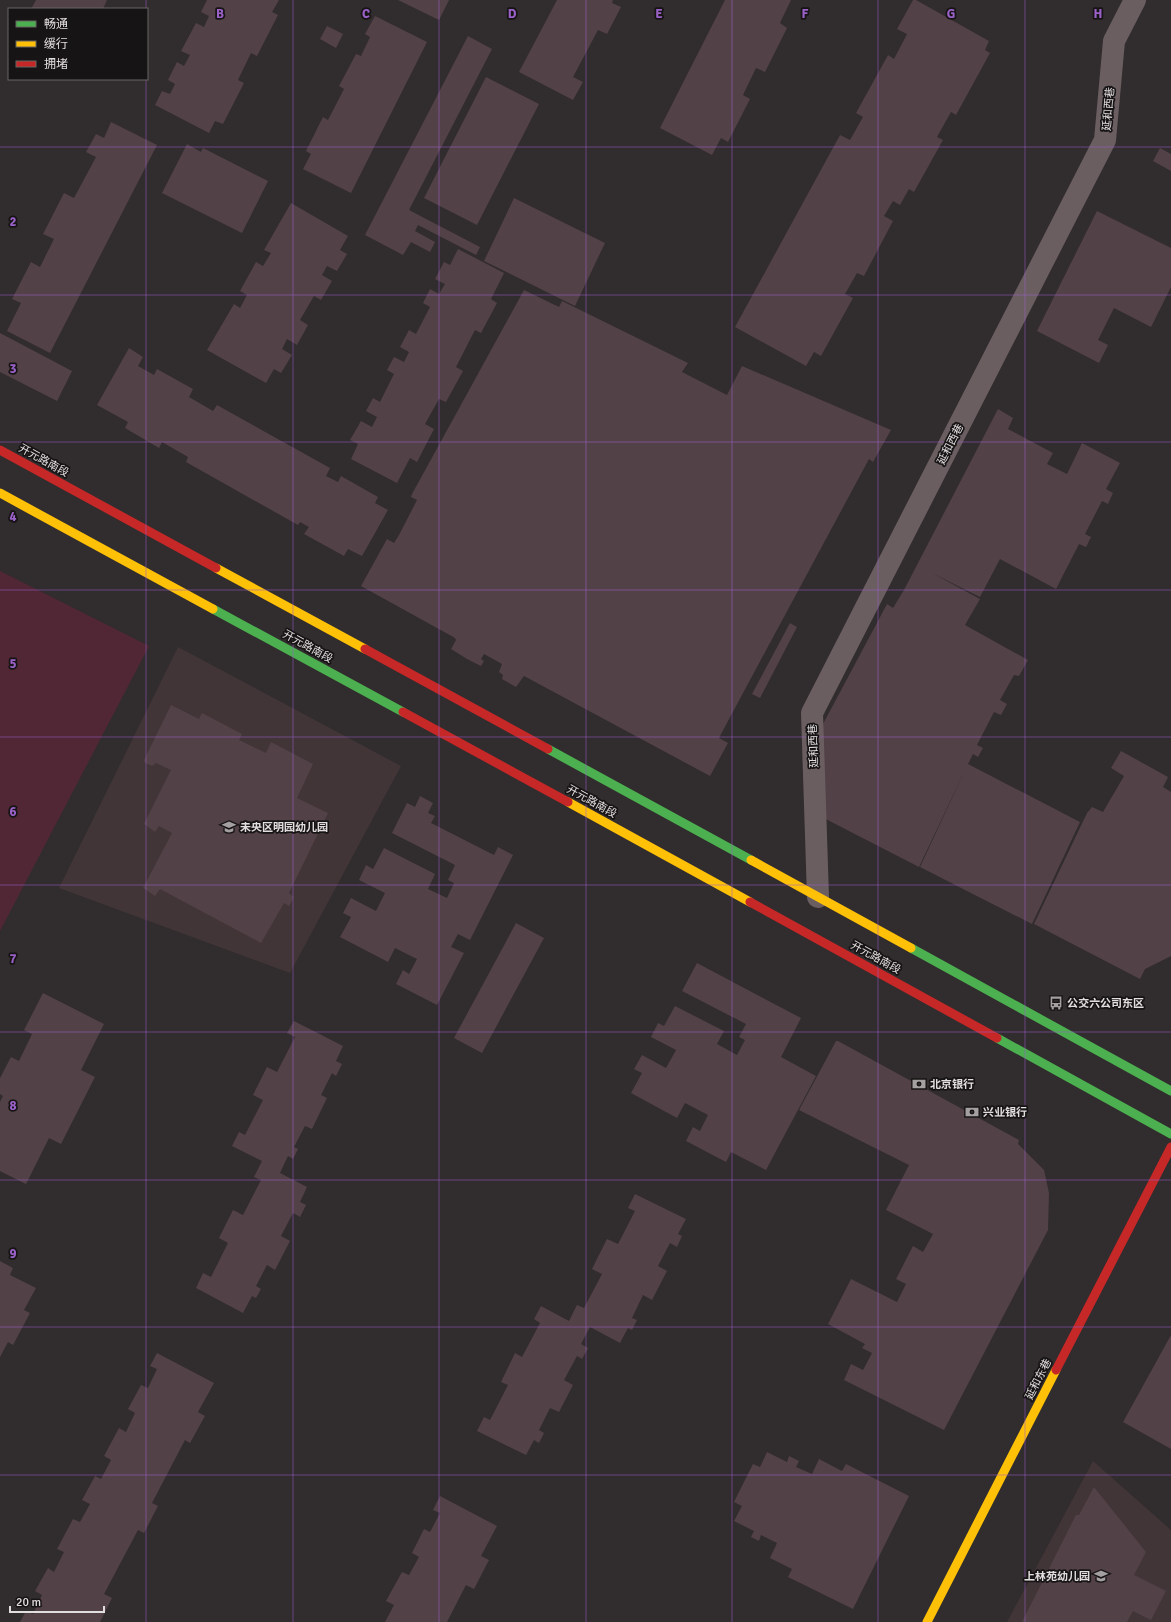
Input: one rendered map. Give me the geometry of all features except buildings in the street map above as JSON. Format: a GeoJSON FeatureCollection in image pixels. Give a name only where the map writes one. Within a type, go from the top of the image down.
{"type":"FeatureCollection","features":[{"type":"Feature","properties":{"kind":"street","name":"延和西巷"},"geometry":{"type":"LineString","coordinates":[[818,897],[812,713],[1105,140],[1114,41],[1135,0]]}},
{"type":"Feature","properties":{"kind":"street","name":"开元路南段"},"geometry":{"type":"LineString","coordinates":[[0,450],[1171,1091]]}},
{"type":"Feature","properties":{"kind":"street","name":"开元路南段"},"geometry":{"type":"LineString","coordinates":[[0,493],[653,848],[1171,1134]]}},
{"type":"Feature","properties":{"kind":"street","name":"延和东巷"},"geometry":{"type":"LineString","coordinates":[[927,1622],[1171,1147]]}},
{"type":"Feature","properties":{"kind":"shaded area"},"geometry":{"type":"Polygon","coordinates":[[[0,571],[149,646],[0,931],[0,571]]]}},
{"type":"Feature","properties":{"kind":"shaded area","name":"未央区明园幼儿园"},"geometry":{"type":"Polygon","coordinates":[[[178,647],[401,766],[290,973],[59,888],[178,647]]]}},
{"type":"Feature","properties":{"kind":"shaded area","name":"上林苑幼儿园"},"geometry":{"type":"Polygon","coordinates":[[[1093,1461],[1171,1530],[1171,1622],[1007,1622],[1093,1461]]]}},
{"type":"Feature","properties":{"kind":"traffic: fast"},"geometry":{"type":"LineString","coordinates":[[213,609],[403,712]]}},
{"type":"Feature","properties":{"kind":"traffic: fast"},"geometry":{"type":"LineString","coordinates":[[548,749],[751,860]]}},
{"type":"Feature","properties":{"kind":"traffic: fast"},"geometry":{"type":"LineString","coordinates":[[911,948],[1171,1091]]}},
{"type":"Feature","properties":{"kind":"traffic: fast"},"geometry":{"type":"LineString","coordinates":[[997,1038],[1171,1134]]}},
{"type":"Feature","properties":{"kind":"traffic: slow"},"geometry":{"type":"LineString","coordinates":[[0,493],[213,609]]}},
{"type":"Feature","properties":{"kind":"traffic: slow"},"geometry":{"type":"LineString","coordinates":[[216,568],[365,649]]}},
{"type":"Feature","properties":{"kind":"traffic: slow"},"geometry":{"type":"LineString","coordinates":[[568,802],[750,902]]}},
{"type":"Feature","properties":{"kind":"traffic: slow"},"geometry":{"type":"LineString","coordinates":[[751,860],[911,948]]}},
{"type":"Feature","properties":{"kind":"traffic: slow"},"geometry":{"type":"LineString","coordinates":[[927,1622],[1056,1370]]}},
{"type":"Feature","properties":{"kind":"traffic: jam"},"geometry":{"type":"LineString","coordinates":[[0,450],[216,568]]}},
{"type":"Feature","properties":{"kind":"traffic: jam"},"geometry":{"type":"LineString","coordinates":[[365,649],[548,749]]}},
{"type":"Feature","properties":{"kind":"traffic: jam"},"geometry":{"type":"LineString","coordinates":[[403,712],[568,802]]}},
{"type":"Feature","properties":{"kind":"traffic: jam"},"geometry":{"type":"LineString","coordinates":[[750,902],[997,1038]]}},
{"type":"Feature","properties":{"kind":"traffic: jam"},"geometry":{"type":"LineString","coordinates":[[1056,1370],[1171,1147]]}},
{"type":"Feature","properties":{"kind":"place","name":"未央区明园幼儿园"},"geometry":{"type":"Point","coordinates":[229,827]}},
{"type":"Feature","properties":{"kind":"place","name":"公交六公司东区"},"geometry":{"type":"Point","coordinates":[1056,1003]}},
{"type":"Feature","properties":{"kind":"place","name":"北京银行"},"geometry":{"type":"Point","coordinates":[919,1084]}},
{"type":"Feature","properties":{"kind":"place","name":"兴业银行"},"geometry":{"type":"Point","coordinates":[972,1112]}},
{"type":"Feature","properties":{"kind":"place","name":"上林苑幼儿园"},"geometry":{"type":"Point","coordinates":[1101,1576]}}]}
